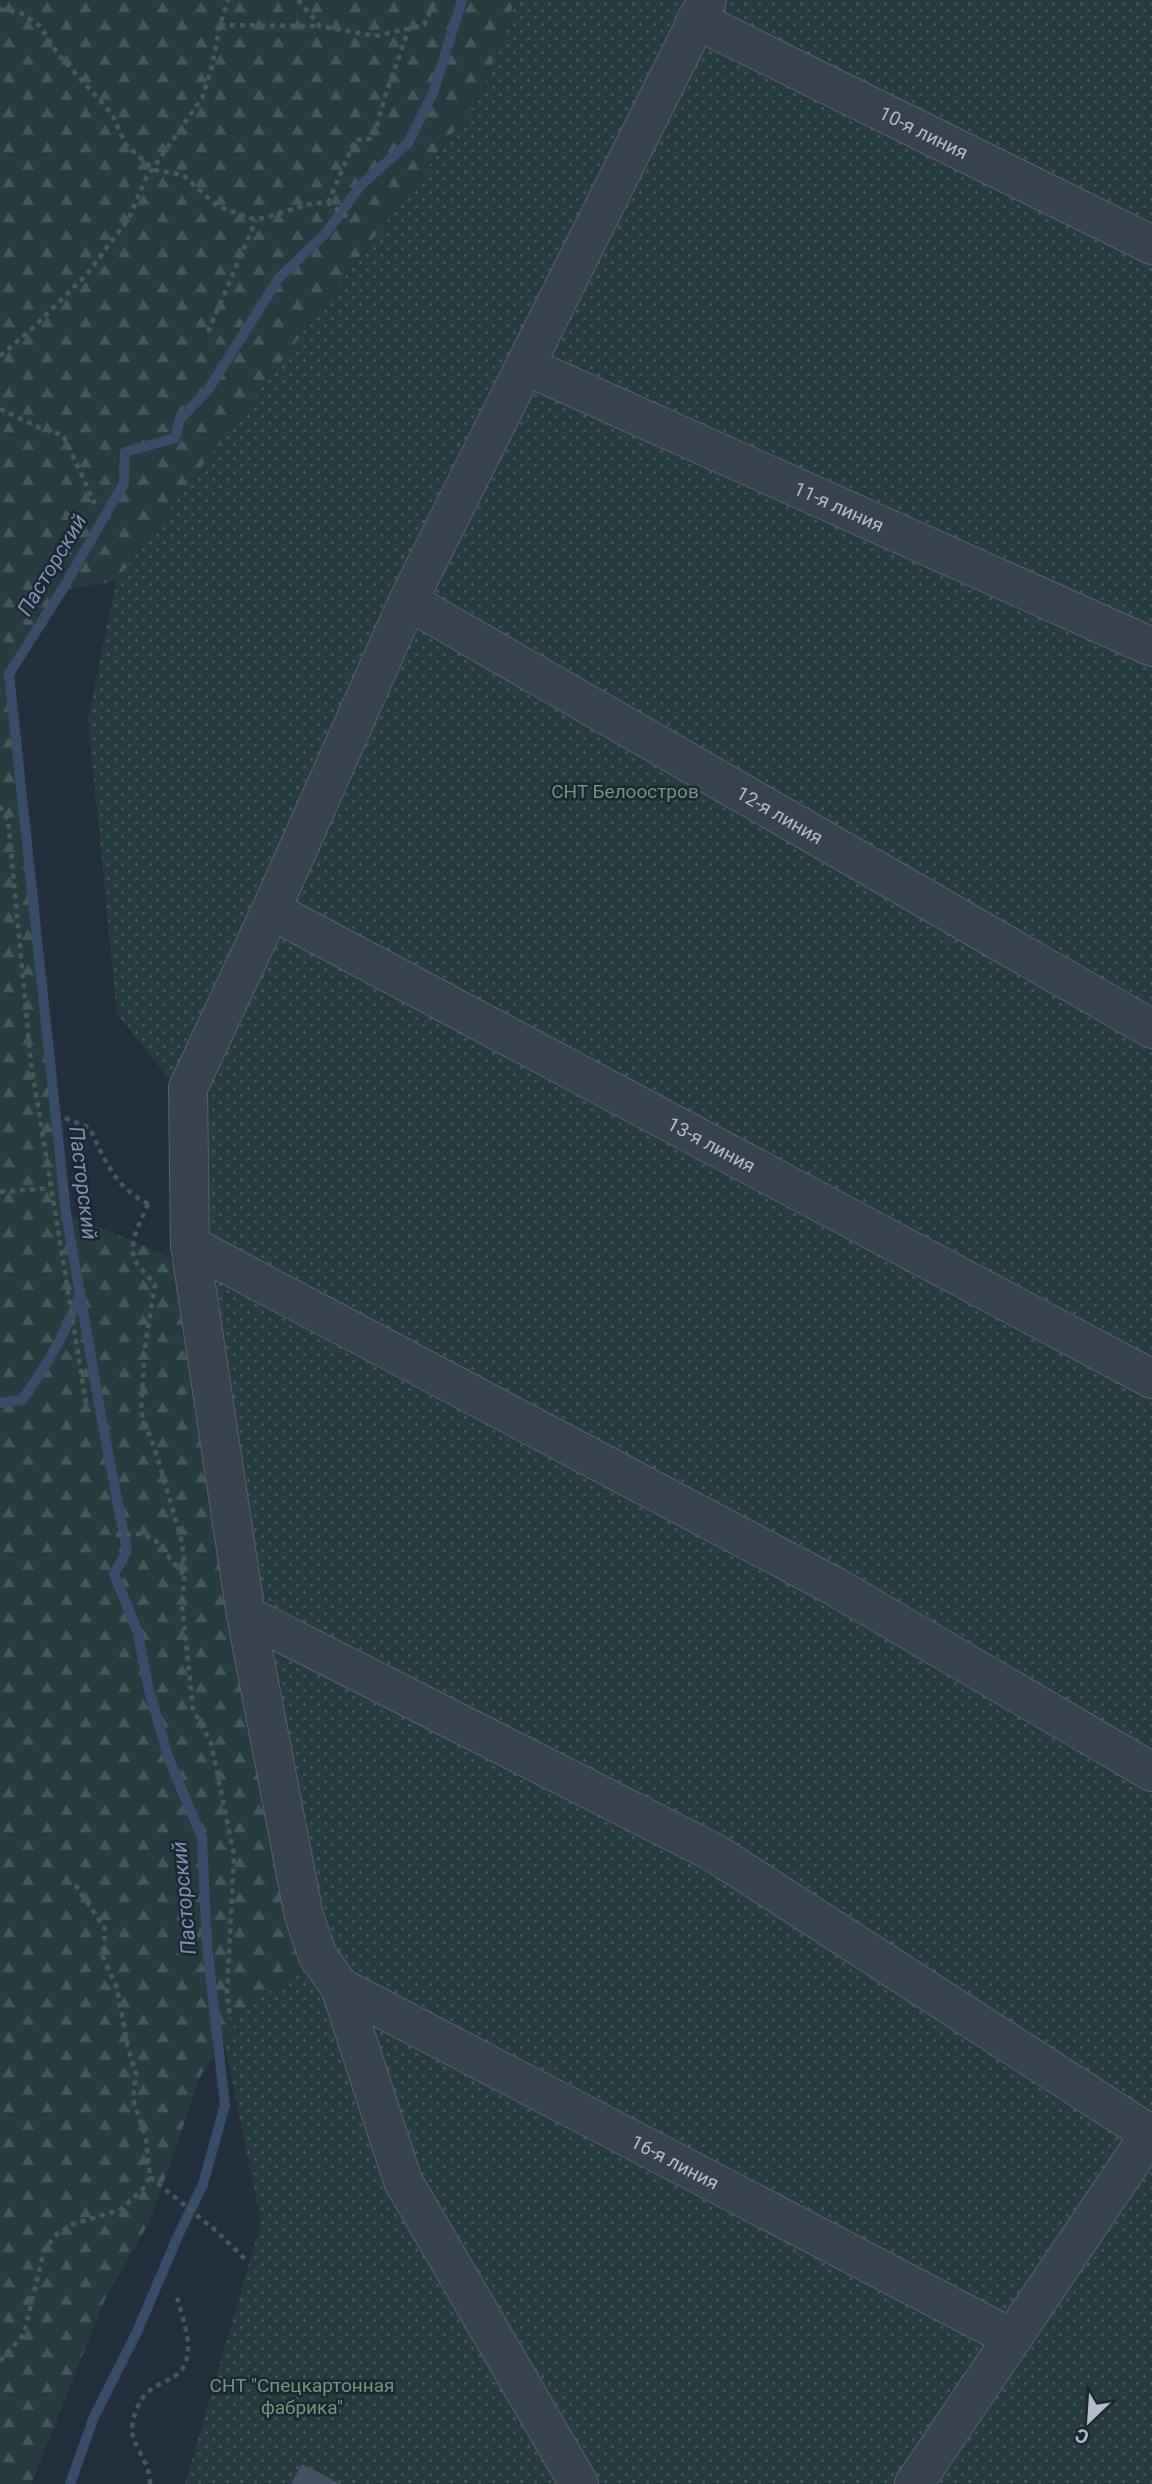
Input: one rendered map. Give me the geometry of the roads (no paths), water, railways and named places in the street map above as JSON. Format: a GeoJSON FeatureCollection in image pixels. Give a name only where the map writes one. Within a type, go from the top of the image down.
{"type":"FeatureCollection","features":[{"type":"Feature","properties":{"kind":"street","name":"10-я линия"},"geometry":{"type":"LineString","coordinates":[[701,10],[1152,245]]}},
{"type":"Feature","properties":{"kind":"street"},"geometry":{"type":"LineString","coordinates":[[579,2484],[403,2181],[340,1987],[318,1956],[304,1916],[246,1615],[190,1245],[188,1088],[271,910],[408,601],[701,10]]}},
{"type":"Feature","properties":{"kind":"street","name":"11-я линия"},"geometry":{"type":"LineString","coordinates":[[526,366],[1152,648]]}},
{"type":"Feature","properties":{"kind":"street","name":"12-я линия"},"geometry":{"type":"LineString","coordinates":[[408,601],[1152,1029]]}},
{"type":"Feature","properties":{"kind":"street","name":"13-я линия"},"geometry":{"type":"LineString","coordinates":[[271,910],[1152,1379]]}},
{"type":"Feature","properties":{"kind":"street"},"geometry":{"type":"LineString","coordinates":[[190,1245],[834,1586],[1152,1772]]}},
{"type":"Feature","properties":{"kind":"street"},"geometry":{"type":"LineString","coordinates":[[246,1615],[713,1852],[1151,2133],[914,2484]]}},
{"type":"Feature","properties":{"kind":"street","name":"16-я линия"},"geometry":{"type":"LineString","coordinates":[[340,1987],[1012,2339]]}},
{"type":"Feature","properties":{"kind":"waterway","name":"Пасторский"},"geometry":{"type":"LineString","coordinates":[[70,2484],[94,2417],[137,2332],[203,2184],[225,2105],[207,1946],[202,1838],[168,1757],[149,1690],[137,1630],[114,1574],[127,1551],[66,1213],[9,674],[124,483],[125,452],[175,438],[180,419],[208,390],[279,278],[325,234],[361,185],[408,143],[433,93],[462,0]]}},
{"type":"Feature","properties":{"kind":"waterway"},"geometry":{"type":"LineString","coordinates":[[0,1403],[22,1400],[55,1348],[80,1293]]}},
{"type":"Feature","properties":{"kind":"park label","name":"СНТ Белоостров"},"geometry":{"type":"Point","coordinates":[625,791]}},
{"type":"Feature","properties":{"kind":"park label","name":"СНТ \"Спецкартонная фабрика\""},"geometry":{"type":"Point","coordinates":[302,2396]}}]}
